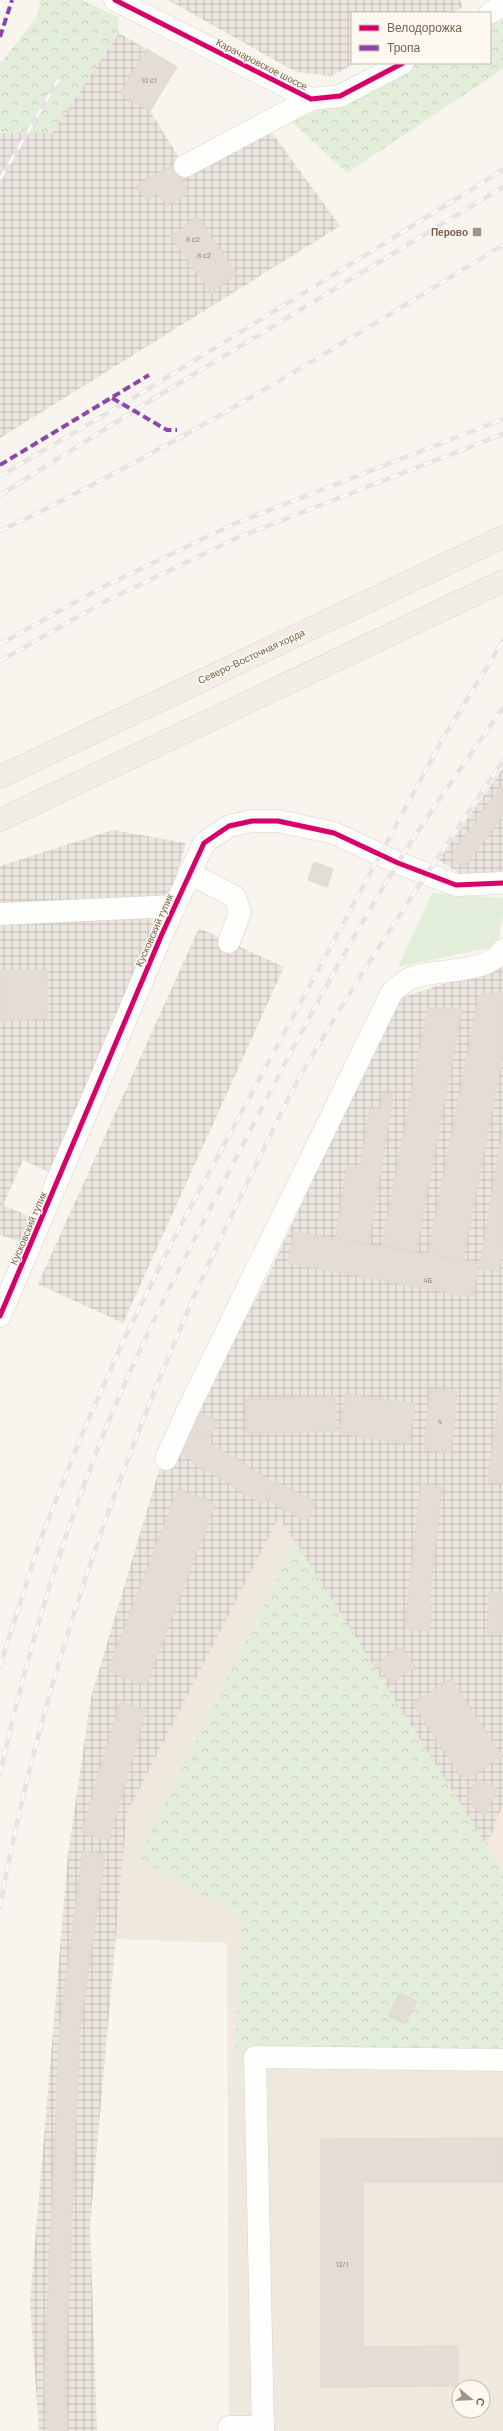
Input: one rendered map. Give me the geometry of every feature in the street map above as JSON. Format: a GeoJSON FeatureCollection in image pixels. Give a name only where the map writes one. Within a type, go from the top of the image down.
{"type":"FeatureCollection","features":[{"type":"Feature","properties":{"kind":"main road","name":"Северо-Восточная хорда"},"geometry":{"type":"LineString","coordinates":[[0,776],[503,537]]}},
{"type":"Feature","properties":{"kind":"main road"},"geometry":{"type":"LineString","coordinates":[[0,820],[503,581]]}},
{"type":"Feature","properties":{"kind":"street","name":"Карачаровское шоссе"},"geometry":{"type":"LineString","coordinates":[[115,0],[311,99],[340,96],[401,64]]}},
{"type":"Feature","properties":{"kind":"street"},"geometry":{"type":"LineString","coordinates":[[491,12],[503,5]]}},
{"type":"Feature","properties":{"kind":"street"},"geometry":{"type":"LineString","coordinates":[[185,166],[311,99]]}},
{"type":"Feature","properties":{"kind":"street","name":"Кусковский тупик"},"geometry":{"type":"LineString","coordinates":[[0,1316],[189,873],[204,843],[229,826],[252,821],[278,821],[334,833],[398,863],[456,885],[503,883]]}},
{"type":"Feature","properties":{"kind":"street"},"geometry":{"type":"LineString","coordinates":[[189,873],[235,898],[240,912],[229,942]]}},
{"type":"Feature","properties":{"kind":"street"},"geometry":{"type":"LineString","coordinates":[[0,914],[175,906]]}},
{"type":"Feature","properties":{"kind":"street"},"geometry":{"type":"LineString","coordinates":[[166,1459],[392,992],[409,979],[478,965],[498,956],[503,950]]}},
{"type":"Feature","properties":{"kind":"street"},"geometry":{"type":"LineString","coordinates":[[229,2427],[263,2429],[255,2057],[503,2060]]}},
{"type":"Feature","properties":{"kind":"shaded area"},"geometry":{"type":"Polygon","coordinates":[[[168,0],[460,0],[463,7],[454,12],[351,12],[351,64],[354,64],[331,76],[296,72],[168,0]]]}},
{"type":"Feature","properties":{"kind":"shaded area"},"geometry":{"type":"Polygon","coordinates":[[[119,33],[177,67],[150,111],[188,172],[270,130],[340,226],[0,438],[0,133],[52,132],[119,33]]]}},
{"type":"Feature","properties":{"kind":"shaded area"},"geometry":{"type":"Polygon","coordinates":[[[503,768],[503,871],[463,876],[439,860],[503,768]]]}},
{"type":"Feature","properties":{"kind":"shaded area"},"geometry":{"type":"Polygon","coordinates":[[[113,830],[186,843],[167,907],[51,1173],[23,1160],[3,1205],[31,1217],[21,1242],[0,1235],[0,866],[113,830]]]}},
{"type":"Feature","properties":{"kind":"shaded area"},"geometry":{"type":"Polygon","coordinates":[[[199,928],[284,967],[123,1323],[38,1284],[199,928]]]}},
{"type":"Feature","properties":{"kind":"shaded area"},"geometry":{"type":"Polygon","coordinates":[[[503,965],[503,1804],[487,1846],[279,1517],[127,1813],[90,2225],[97,2431],[39,2431],[30,2302],[68,1855],[91,1697],[163,1457],[263,1287],[397,999],[503,965]]]}},
{"type":"Feature","properties":{"kind":"shaded area"},"geometry":{"type":"Polygon","coordinates":[[[279,1517],[503,1872],[503,2431],[229,2431],[227,1943],[116,1939],[127,1813],[279,1517]]]}},
{"type":"Feature","properties":{"kind":"shaded area"},"geometry":{"type":"Polygon","coordinates":[[[503,1804],[503,1872],[487,1846],[503,1804]]]}},
{"type":"Feature","properties":{"kind":"green space"},"geometry":{"type":"Polygon","coordinates":[[[40,0],[82,0],[118,17],[119,33],[52,133],[0,132],[0,64],[37,17],[40,0]]]}},
{"type":"Feature","properties":{"kind":"green space"},"geometry":{"type":"Polygon","coordinates":[[[503,15],[503,69],[347,173],[292,122],[418,64],[491,64],[491,22],[503,15]]]}},
{"type":"Feature","properties":{"kind":"green space"},"geometry":{"type":"Polygon","coordinates":[[[432,893],[503,898],[503,914],[497,946],[398,967],[432,893]]]}},
{"type":"Feature","properties":{"kind":"green space"},"geometry":{"type":"Polygon","coordinates":[[[296,1542],[503,1872],[503,2054],[235,2053],[242,1917],[137,1858],[296,1542]]]}},
{"type":"Feature","properties":{"kind":"building"},"geometry":{"type":"Polygon","coordinates":[[[147,49],[177,67],[150,111],[120,93],[147,49]]]}},
{"type":"Feature","properties":{"kind":"building"},"geometry":{"type":"Polygon","coordinates":[[[173,165],[189,193],[167,206],[159,193],[146,200],[137,185],[173,165]]]}},
{"type":"Feature","properties":{"kind":"building"},"geometry":{"type":"Polygon","coordinates":[[[198,218],[237,274],[211,293],[171,236],[198,218]]]}},
{"type":"Feature","properties":{"kind":"building"},"geometry":{"type":"Polygon","coordinates":[[[503,784],[503,815],[464,867],[450,857],[503,784]]]}},
{"type":"Feature","properties":{"kind":"building"},"geometry":{"type":"Polygon","coordinates":[[[314,862],[333,869],[327,887],[308,880],[314,862]]]}},
{"type":"Feature","properties":{"kind":"building"},"geometry":{"type":"Polygon","coordinates":[[[47,970],[48,1019],[0,1021],[0,971],[47,970]]]}},
{"type":"Feature","properties":{"kind":"building"},"geometry":{"type":"Polygon","coordinates":[[[503,992],[503,1054],[463,1260],[428,1254],[479,996],[503,992]]]}},
{"type":"Feature","properties":{"kind":"building"},"geometry":{"type":"Polygon","coordinates":[[[428,1008],[462,1009],[416,1251],[382,1246],[428,1008]]]}},
{"type":"Feature","properties":{"kind":"building"},"geometry":{"type":"Polygon","coordinates":[[[383,1093],[393,1094],[369,1243],[336,1237],[347,1166],[360,1168],[370,1108],[380,1110],[383,1093]]]}},
{"type":"Feature","properties":{"kind":"building"},"geometry":{"type":"Polygon","coordinates":[[[503,1126],[503,1245],[499,1271],[480,1268],[503,1126]]]}},
{"type":"Feature","properties":{"kind":"building"},"geometry":{"type":"Polygon","coordinates":[[[294,1232],[479,1263],[473,1297],[288,1263],[294,1232]]]}},
{"type":"Feature","properties":{"kind":"building"},"geometry":{"type":"Polygon","coordinates":[[[503,1369],[503,1483],[488,1482],[503,1369]]]}},
{"type":"Feature","properties":{"kind":"building"},"geometry":{"type":"Polygon","coordinates":[[[430,1389],[457,1392],[451,1453],[424,1450],[430,1389]]]}},
{"type":"Feature","properties":{"kind":"building"},"geometry":{"type":"Polygon","coordinates":[[[346,1394],[415,1404],[409,1444],[339,1433],[346,1394]]]}},
{"type":"Feature","properties":{"kind":"building"},"geometry":{"type":"Polygon","coordinates":[[[335,1396],[336,1431],[247,1434],[245,1399],[335,1396]]]}},
{"type":"Feature","properties":{"kind":"building"},"geometry":{"type":"Polygon","coordinates":[[[198,1411],[218,1423],[207,1441],[189,1430],[198,1411]]]}},
{"type":"Feature","properties":{"kind":"building"},"geometry":{"type":"Polygon","coordinates":[[[184,1427],[274,1483],[262,1504],[174,1450],[184,1427]]]}},
{"type":"Feature","properties":{"kind":"building"},"geometry":{"type":"Polygon","coordinates":[[[276,1481],[316,1503],[306,1521],[266,1499],[276,1481]]]}},
{"type":"Feature","properties":{"kind":"building"},"geometry":{"type":"Polygon","coordinates":[[[421,1484],[442,1487],[429,1602],[432,1603],[429,1631],[405,1628],[421,1484]]]}},
{"type":"Feature","properties":{"kind":"building"},"geometry":{"type":"Polygon","coordinates":[[[178,1489],[215,1504],[146,1685],[108,1671],[178,1489]]]}},
{"type":"Feature","properties":{"kind":"building"},"geometry":{"type":"Polygon","coordinates":[[[489,1592],[503,1593],[503,1634],[487,1634],[489,1592]]]}},
{"type":"Feature","properties":{"kind":"building"},"geometry":{"type":"Polygon","coordinates":[[[401,1647],[415,1667],[391,1683],[377,1664],[401,1647]]]}},
{"type":"Feature","properties":{"kind":"building"},"geometry":{"type":"Polygon","coordinates":[[[451,1679],[502,1756],[464,1781],[413,1704],[451,1679]]]}},
{"type":"Feature","properties":{"kind":"building"},"geometry":{"type":"Polygon","coordinates":[[[120,1702],[146,1710],[109,1840],[82,1833],[120,1702]]]}},
{"type":"Feature","properties":{"kind":"building"},"geometry":{"type":"Polygon","coordinates":[[[477,1779],[498,1789],[486,1814],[471,1806],[473,1801],[467,1798],[477,1779]]]}},
{"type":"Feature","properties":{"kind":"building"},"geometry":{"type":"Polygon","coordinates":[[[83,1851],[105,1854],[80,2028],[65,2380],[68,2431],[48,2431],[44,2384],[60,2025],[83,1851]]]}},
{"type":"Feature","properties":{"kind":"building"},"geometry":{"type":"Polygon","coordinates":[[[400,1993],[417,2001],[405,2024],[388,2016],[400,1993]]]}},
{"type":"Feature","properties":{"kind":"building"},"geometry":{"type":"Polygon","coordinates":[[[503,2138],[503,2182],[363,2182],[363,2347],[458,2346],[458,2379],[451,2379],[451,2386],[321,2387],[321,2139],[503,2138]]]}},
{"type":"Feature","properties":{"kind":"railway"},"geometry":{"type":"LineString","coordinates":[[0,179],[59,79]]}},
{"type":"Feature","properties":{"kind":"railway"},"geometry":{"type":"LineString","coordinates":[[0,476],[148,389],[503,170]]}},
{"type":"Feature","properties":{"kind":"railway"},"geometry":{"type":"LineString","coordinates":[[0,495],[153,399],[503,187]]}},
{"type":"Feature","properties":{"kind":"railway"},"geometry":{"type":"LineString","coordinates":[[0,531],[129,466],[192,431],[380,321],[503,245]]}},
{"type":"Feature","properties":{"kind":"railway"},"geometry":{"type":"LineString","coordinates":[[0,644],[99,589],[234,524],[503,419]]}},
{"type":"Feature","properties":{"kind":"railway"},"geometry":{"type":"LineString","coordinates":[[0,661],[106,601],[239,537],[503,434]]}},
{"type":"Feature","properties":{"kind":"railway"},"geometry":{"type":"LineString","coordinates":[[0,1666],[40,1541],[83,1432],[125,1337],[175,1236],[442,740],[503,641]]}},
{"type":"Feature","properties":{"kind":"railway"},"geometry":{"type":"LineString","coordinates":[[0,1774],[20,1689],[57,1562],[86,1479],[132,1367],[183,1262],[274,1084],[354,937],[396,866],[448,786],[503,708]]}},
{"type":"Feature","properties":{"kind":"railway"},"geometry":{"type":"LineString","coordinates":[[0,1907],[32,1759],[74,1612],[124,1468],[190,1305],[209,1262],[301,1075],[374,955],[503,761]]}},
{"type":"Feature","properties":{"kind":"marked path"},"geometry":{"type":"LineString","coordinates":[[0,37],[12,0]]}},
{"type":"Feature","properties":{"kind":"marked path"},"geometry":{"type":"LineString","coordinates":[[0,465],[149,375]]}},
{"type":"Feature","properties":{"kind":"marked path"},"geometry":{"type":"LineString","coordinates":[[112,398],[167,430],[177,430]]}},
{"type":"Feature","properties":{"kind":"cycle path"},"geometry":{"type":"LineString","coordinates":[[115,0],[311,99],[340,96],[401,64]]}},
{"type":"Feature","properties":{"kind":"cycle path"},"geometry":{"type":"LineString","coordinates":[[0,1316],[162,934],[204,843],[229,826],[252,821],[278,821],[334,833],[398,863],[456,885],[503,883]]}},
{"type":"Feature","properties":{"kind":"place","name":"Перово"},"geometry":{"type":"Point","coordinates":[477,232]}}]}
